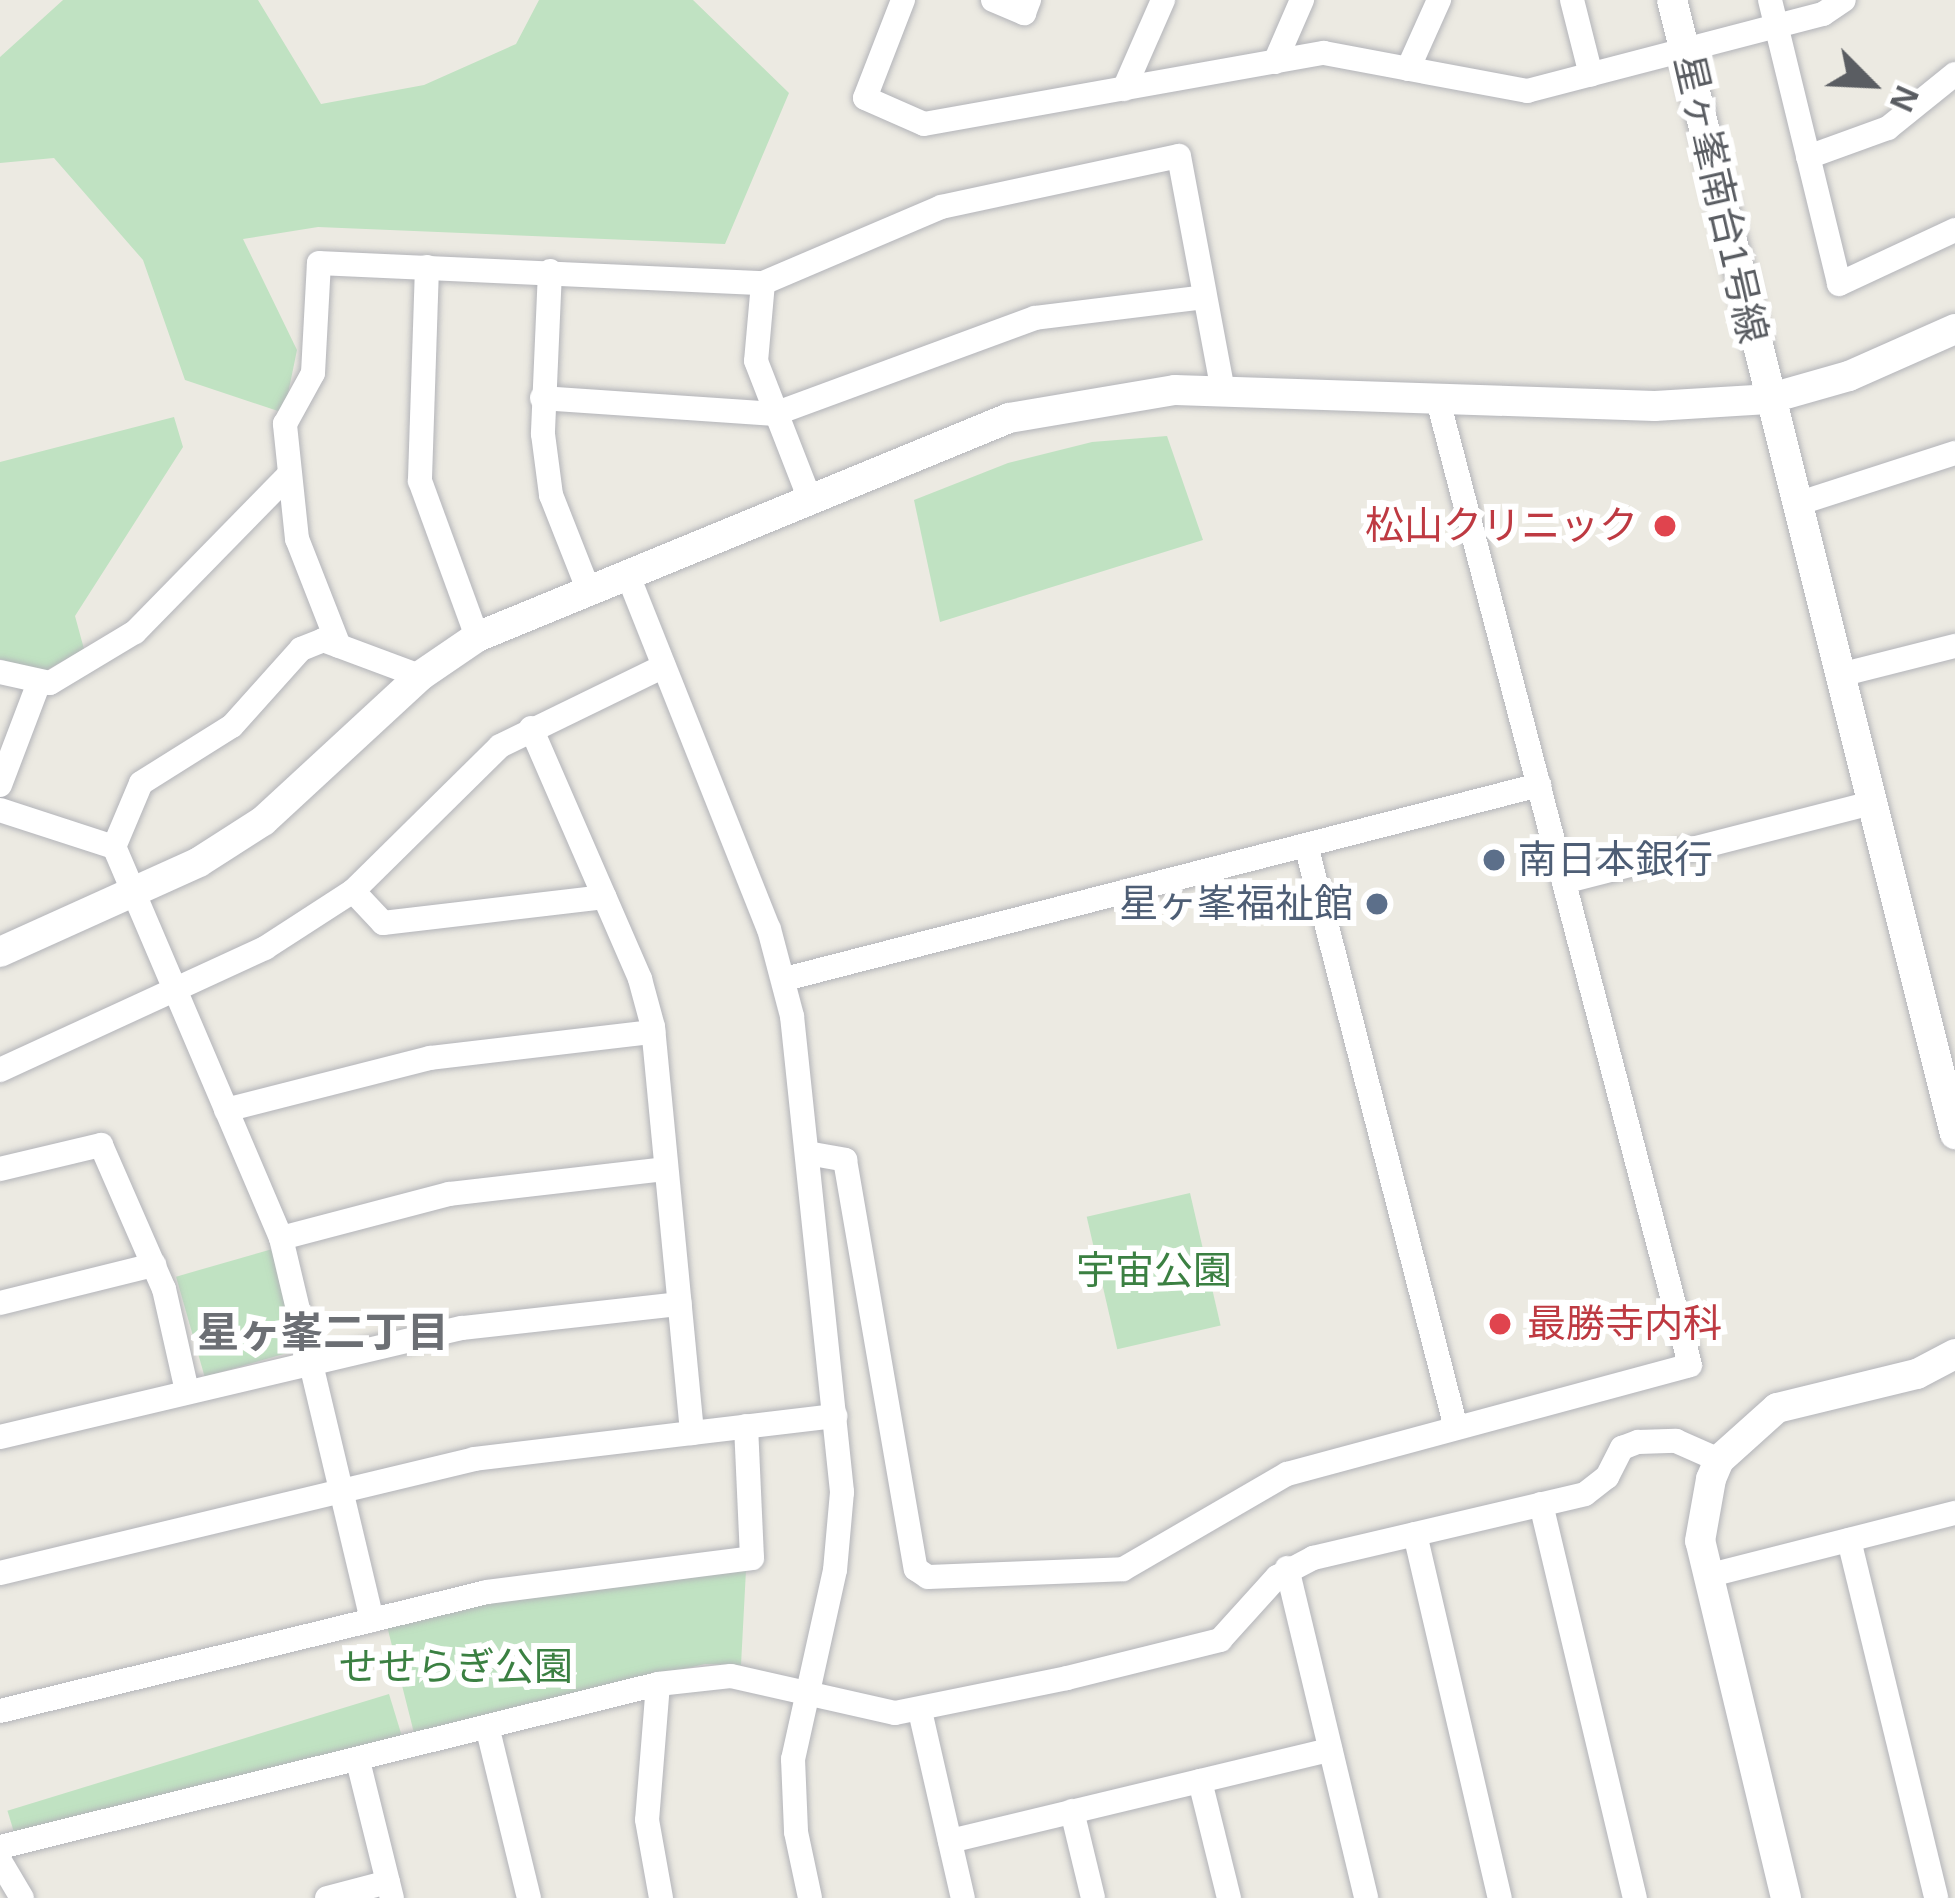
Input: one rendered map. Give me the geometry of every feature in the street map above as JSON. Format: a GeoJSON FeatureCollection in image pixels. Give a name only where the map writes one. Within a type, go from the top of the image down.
{"type":"FeatureCollection","features":[{"type":"Feature","properties":{"kind":"street"},"geometry":{"type":"LineString","coordinates":[[903,0],[865,98],[924,124],[1324,53],[1527,91],[1777,26],[1844,0]]}},
{"type":"Feature","properties":{"kind":"street"},"geometry":{"type":"LineString","coordinates":[[993,0],[1024,13],[1029,0]]}},
{"type":"Feature","properties":{"kind":"street"},"geometry":{"type":"LineString","coordinates":[[1124,89],[1163,0]]}},
{"type":"Feature","properties":{"kind":"street"},"geometry":{"type":"LineString","coordinates":[[1275,62],[1302,0]]}},
{"type":"Feature","properties":{"kind":"street"},"geometry":{"type":"LineString","coordinates":[[1408,69],[1438,0]]}},
{"type":"Feature","properties":{"kind":"street"},"geometry":{"type":"LineString","coordinates":[[1572,0],[1591,75]]}},
{"type":"Feature","properties":{"kind":"street","name":"星ヶ峯南台1号線"},"geometry":{"type":"LineString","coordinates":[[1672,0],[1955,1134]]}},
{"type":"Feature","properties":{"kind":"street"},"geometry":{"type":"LineString","coordinates":[[1770,0],[1839,284],[1955,230]]}},
{"type":"Feature","properties":{"kind":"street"},"geometry":{"type":"LineString","coordinates":[[1808,157],[1888,128],[1955,74]]}},
{"type":"Feature","properties":{"kind":"street"},"geometry":{"type":"LineString","coordinates":[[339,646],[296,538],[285,424],[313,373],[319,262],[763,283],[941,207],[1179,156],[1223,390]]}},
{"type":"Feature","properties":{"kind":"street"},"geometry":{"type":"LineString","coordinates":[[427,267],[420,481],[477,637]]}},
{"type":"Feature","properties":{"kind":"street"},"geometry":{"type":"LineString","coordinates":[[550,271],[542,398],[551,495],[588,589]]}},
{"type":"Feature","properties":{"kind":"street"},"geometry":{"type":"LineString","coordinates":[[763,283],[756,361],[809,497]]}},
{"type":"Feature","properties":{"kind":"street"},"geometry":{"type":"LineString","coordinates":[[542,398],[774,413],[1035,318],[1205,297]]}},
{"type":"Feature","properties":{"kind":"street"},"geometry":{"type":"LineString","coordinates":[[0,952],[132,893],[263,821],[420,676],[477,637],[809,497],[1046,408],[1223,390],[1655,406],[1768,398],[1849,376],[1955,329]]}},
{"type":"Feature","properties":{"kind":"street"},"geometry":{"type":"LineString","coordinates":[[807,1153],[845,1160],[916,1569],[928,1577],[1123,1569],[1287,1474],[1690,1365],[1438,400]]}},
{"type":"Feature","properties":{"kind":"street"},"geometry":{"type":"LineString","coordinates":[[1797,504],[1955,453]]}},
{"type":"Feature","properties":{"kind":"street"},"geometry":{"type":"LineString","coordinates":[[0,785],[38,686],[135,632],[288,476]]}},
{"type":"Feature","properties":{"kind":"street"},"geometry":{"type":"LineString","coordinates":[[627,573],[785,979],[836,1416],[840,1535],[806,1692],[793,1799],[810,1898]]}},
{"type":"Feature","properties":{"kind":"street"},"geometry":{"type":"LineString","coordinates":[[372,1620],[315,1364],[281,1238],[114,847],[141,783],[232,726],[301,649],[323,640],[420,676]]}},
{"type":"Feature","properties":{"kind":"street"},"geometry":{"type":"LineString","coordinates":[[1840,675],[1955,646]]}},
{"type":"Feature","properties":{"kind":"street"},"geometry":{"type":"LineString","coordinates":[[0,1070],[265,948],[352,891],[500,746],[664,666]]}},
{"type":"Feature","properties":{"kind":"street"},"geometry":{"type":"LineString","coordinates":[[0,672],[38,686]]}},
{"type":"Feature","properties":{"kind":"street"},"geometry":{"type":"LineString","coordinates":[[531,728],[604,897],[653,1032],[692,1433]]}},
{"type":"Feature","properties":{"kind":"street"},"geometry":{"type":"LineString","coordinates":[[785,979],[1539,785]]}},
{"type":"Feature","properties":{"kind":"street"},"geometry":{"type":"LineString","coordinates":[[1564,882],[1872,803]]}},
{"type":"Feature","properties":{"kind":"street"},"geometry":{"type":"LineString","coordinates":[[0,811],[114,847]]}},
{"type":"Feature","properties":{"kind":"street"},"geometry":{"type":"LineString","coordinates":[[1306,845],[1456,1428]]}},
{"type":"Feature","properties":{"kind":"street"},"geometry":{"type":"LineString","coordinates":[[352,891],[383,923],[604,897]]}},
{"type":"Feature","properties":{"kind":"street"},"geometry":{"type":"LineString","coordinates":[[226,1110],[430,1058],[653,1032]]}},
{"type":"Feature","properties":{"kind":"street"},"geometry":{"type":"LineString","coordinates":[[0,1169],[101,1144],[154,1265],[187,1390]]}},
{"type":"Feature","properties":{"kind":"street"},"geometry":{"type":"LineString","coordinates":[[281,1238],[449,1193],[666,1169]]}},
{"type":"Feature","properties":{"kind":"street"},"geometry":{"type":"LineString","coordinates":[[0,1303],[154,1265]]}},
{"type":"Feature","properties":{"kind":"street"},"geometry":{"type":"LineString","coordinates":[[0,1437],[463,1328],[680,1304]]}},
{"type":"Feature","properties":{"kind":"street"},"geometry":{"type":"LineString","coordinates":[[1786,1898],[1707,1576],[1702,1516],[1719,1460],[1777,1408],[1917,1374],[1955,1354]]}},
{"type":"Feature","properties":{"kind":"street"},"geometry":{"type":"LineString","coordinates":[[0,1574],[474,1459],[836,1416]]}},
{"type":"Feature","properties":{"kind":"street"},"geometry":{"type":"LineString","coordinates":[[0,1712],[540,1582],[752,1558],[746,1426]]}},
{"type":"Feature","properties":{"kind":"street"},"geometry":{"type":"LineString","coordinates":[[0,1847],[488,1730],[658,1684],[731,1676],[875,1711],[920,1711],[1220,1640],[1287,1568],[1597,1488],[1622,1448],[1654,1438],[1719,1460]]}},
{"type":"Feature","properties":{"kind":"street"},"geometry":{"type":"LineString","coordinates":[[1541,1504],[1635,1898]]}},
{"type":"Feature","properties":{"kind":"street"},"geometry":{"type":"LineString","coordinates":[[1707,1576],[1955,1514]]}},
{"type":"Feature","properties":{"kind":"street"},"geometry":{"type":"LineString","coordinates":[[1414,1534],[1500,1898]]}},
{"type":"Feature","properties":{"kind":"street"},"geometry":{"type":"LineString","coordinates":[[1849,1540],[1936,1898]]}},
{"type":"Feature","properties":{"kind":"street"},"geometry":{"type":"LineString","coordinates":[[1287,1568],[1366,1898]]}},
{"type":"Feature","properties":{"kind":"street"},"geometry":{"type":"LineString","coordinates":[[658,1684],[646,1820],[661,1898]]}},
{"type":"Feature","properties":{"kind":"street"},"geometry":{"type":"LineString","coordinates":[[920,1711],[963,1898]]}},
{"type":"Feature","properties":{"kind":"street"},"geometry":{"type":"LineString","coordinates":[[488,1730],[529,1898]]}},
{"type":"Feature","properties":{"kind":"street"},"geometry":{"type":"LineString","coordinates":[[950,1841],[1330,1750]]}},
{"type":"Feature","properties":{"kind":"street"},"geometry":{"type":"LineString","coordinates":[[327,1898],[390,1890],[358,1761]]}},
{"type":"Feature","properties":{"kind":"street"},"geometry":{"type":"LineString","coordinates":[[1200,1781],[1229,1898]]}},
{"type":"Feature","properties":{"kind":"street"},"geometry":{"type":"LineString","coordinates":[[1072,1811],[1093,1898]]}},
{"type":"Feature","properties":{"kind":"street"},"geometry":{"type":"LineString","coordinates":[[0,1861],[22,1898]]}},
{"type":"Feature","properties":{"kind":"green space"},"geometry":{"type":"Polygon","coordinates":[[[63,0],[258,0],[321,104],[424,85],[516,44],[539,0],[693,0],[789,93],[725,244],[318,227],[243,239],[297,350],[284,413],[185,380],[143,260],[54,158],[0,163],[0,57],[63,0]]]}},
{"type":"Feature","properties":{"kind":"green space"},"geometry":{"type":"Polygon","coordinates":[[[174,417],[183,447],[75,616],[84,649],[40,674],[0,659],[0,462],[174,417]]]}},
{"type":"Feature","properties":{"kind":"green space"},"geometry":{"type":"Polygon","coordinates":[[[1167,436],[1203,540],[940,622],[914,500],[1008,463],[1092,442],[1167,436]]]}},
{"type":"Feature","properties":{"kind":"green space","name":"宇宙公園"},"geometry":{"type":"Polygon","coordinates":[[[1190,1193],[1221,1326],[1117,1349],[1087,1217],[1190,1193]]]}},
{"type":"Feature","properties":{"kind":"green space"},"geometry":{"type":"Polygon","coordinates":[[[276,1248],[305,1348],[205,1377],[176,1277],[276,1248]]]}},
{"type":"Feature","properties":{"kind":"green space","name":"せせらぎ公園"},"geometry":{"type":"Polygon","coordinates":[[[746,1570],[741,1665],[705,1664],[414,1733],[387,1626],[532,1594],[746,1570]]]}},
{"type":"Feature","properties":{"kind":"green space"},"geometry":{"type":"Polygon","coordinates":[[[389,1694],[402,1737],[21,1854],[7,1811],[389,1694]]]}},
{"type":"Feature","properties":{"kind":"place","name":"松山クリニック"},"geometry":{"type":"Point","coordinates":[1665,526]}},
{"type":"Feature","properties":{"kind":"place","name":"南日本銀行"},"geometry":{"type":"Point","coordinates":[1494,860]}},
{"type":"Feature","properties":{"kind":"place","name":"星ヶ峯福祉館"},"geometry":{"type":"Point","coordinates":[1377,904]}},
{"type":"Feature","properties":{"kind":"place","name":"最勝寺内科"},"geometry":{"type":"Point","coordinates":[1500,1324]}},
{"type":"Feature","properties":{"kind":"district","name":"星ヶ峯二丁目"},"geometry":{"type":"Point","coordinates":[323,1333]}}]}
